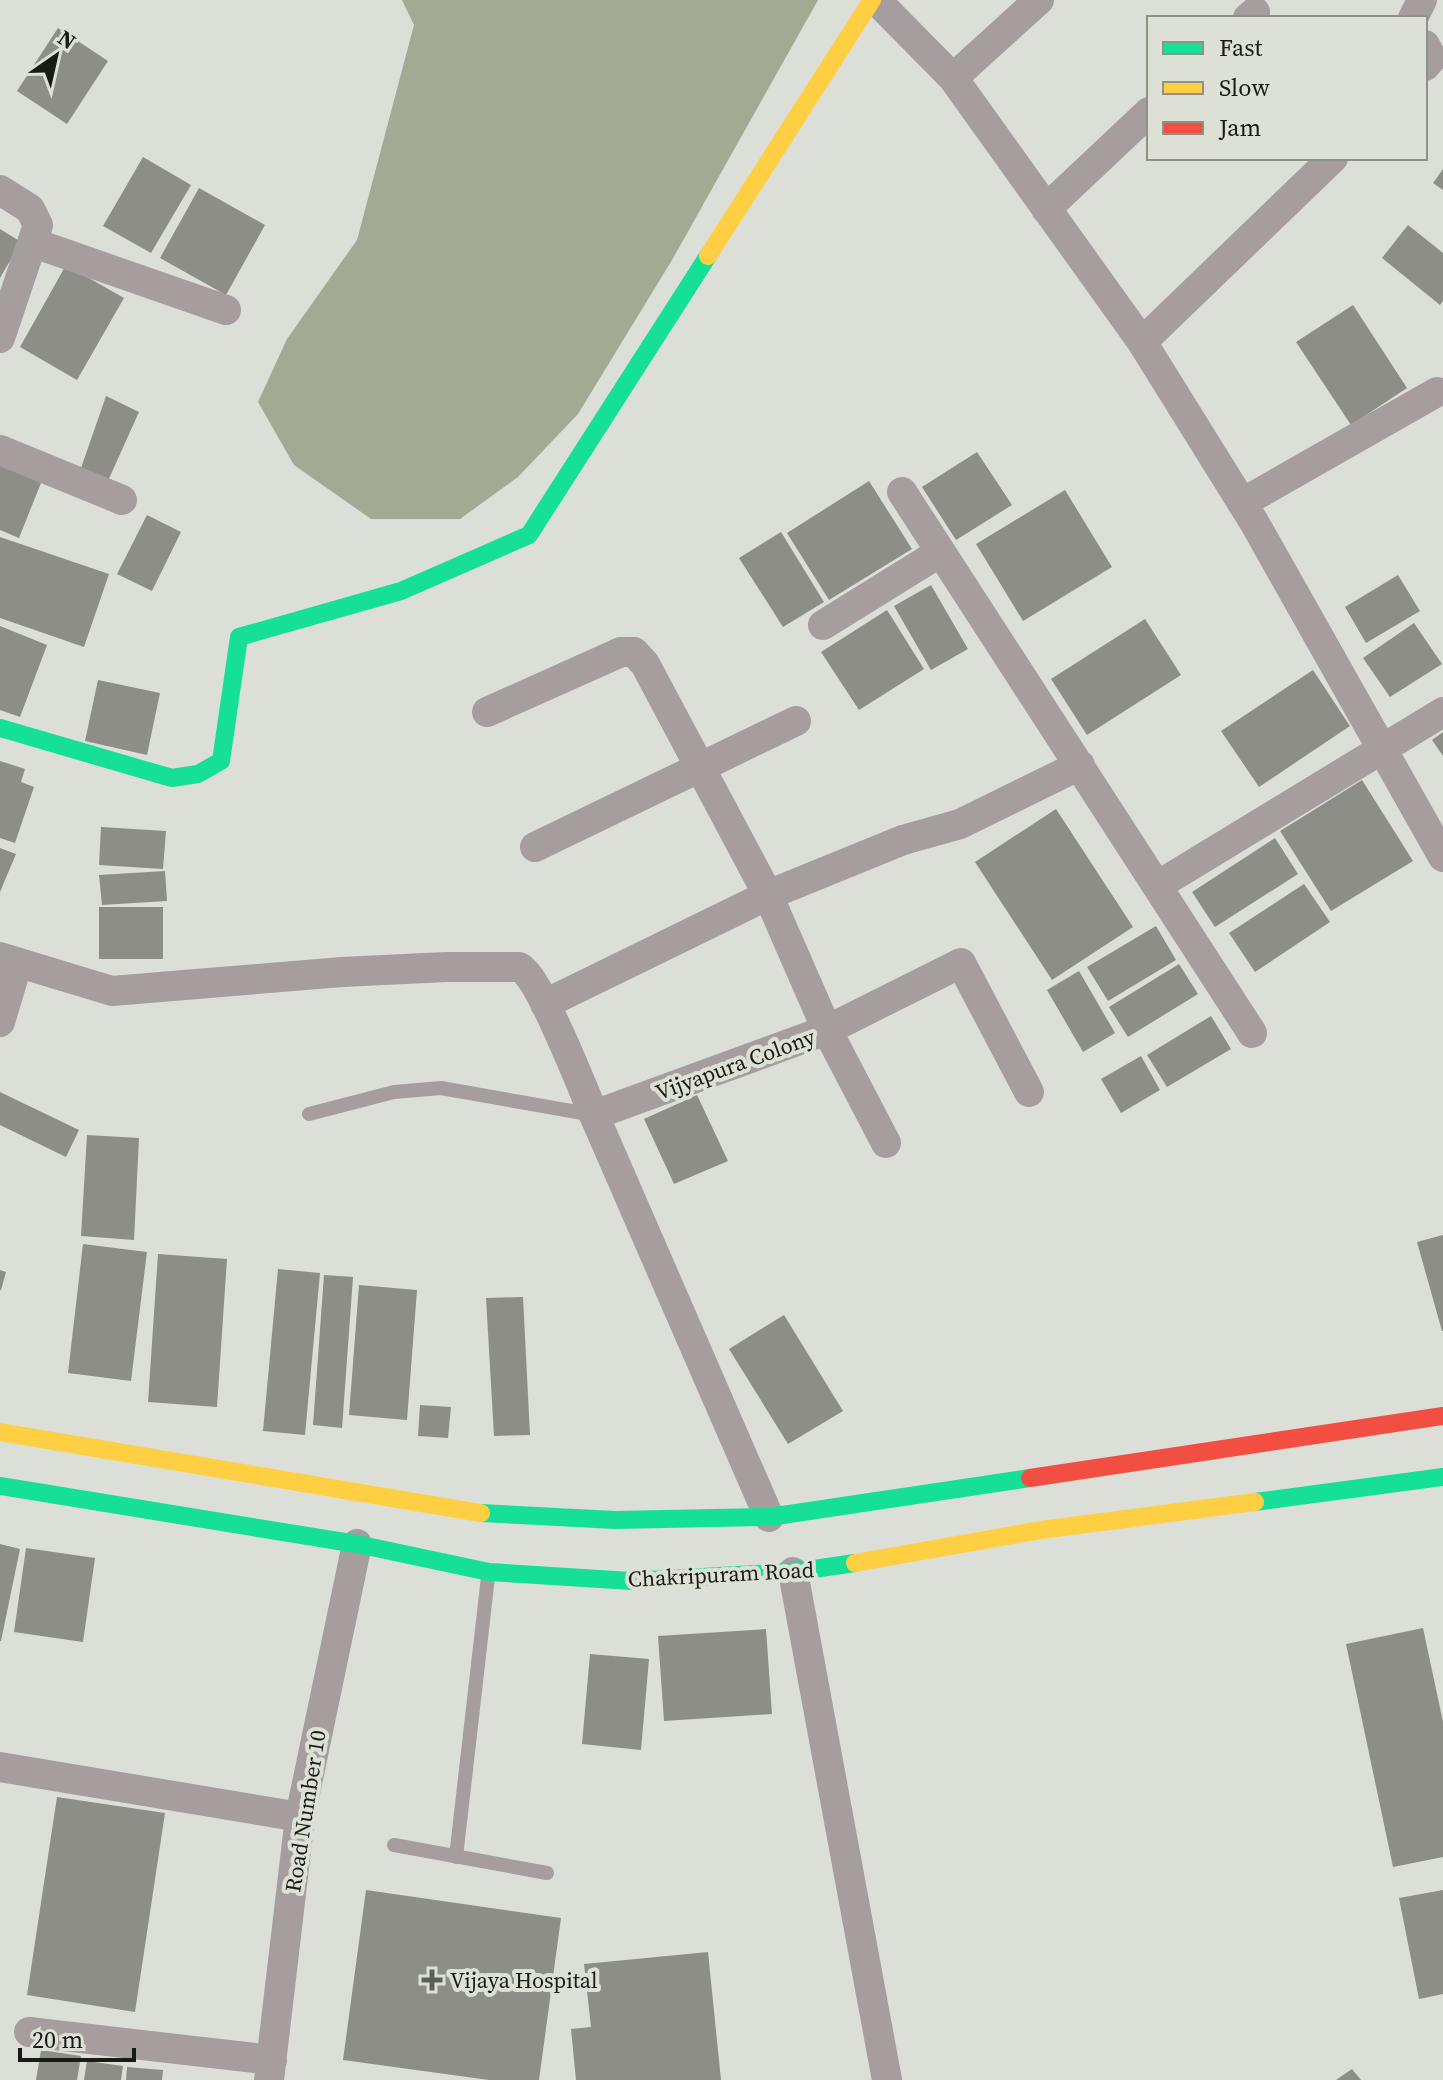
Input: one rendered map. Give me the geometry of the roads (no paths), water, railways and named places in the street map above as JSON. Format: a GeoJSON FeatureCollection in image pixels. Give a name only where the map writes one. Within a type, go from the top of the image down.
{"type":"FeatureCollection","features":[{"type":"Feature","properties":{"kind":"main road"},"geometry":{"type":"LineString","coordinates":[[0,728],[172,778],[198,774],[221,761],[239,637],[401,591],[529,535],[874,0]]}},
{"type":"Feature","properties":{"kind":"main road"},"geometry":{"type":"LineString","coordinates":[[0,1432],[462,1512],[615,1520],[769,1517],[991,1491],[1443,1416]]}},
{"type":"Feature","properties":{"kind":"main road","name":"Chakripuram Road"},"geometry":{"type":"LineString","coordinates":[[0,1486],[357,1544],[489,1572],[631,1581],[793,1572],[916,1555],[995,1531],[1443,1477]]}},
{"type":"Feature","properties":{"kind":"street"},"geometry":{"type":"LineString","coordinates":[[874,0],[953,78],[1142,342],[1242,503],[1443,857]]}},
{"type":"Feature","properties":{"kind":"street"},"geometry":{"type":"LineString","coordinates":[[953,78],[1039,0]]}},
{"type":"Feature","properties":{"kind":"street"},"geometry":{"type":"LineString","coordinates":[[1046,209],[1147,114]]}},
{"type":"Feature","properties":{"kind":"street"},"geometry":{"type":"LineString","coordinates":[[1142,342],[1331,160]]}},
{"type":"Feature","properties":{"kind":"street"},"geometry":{"type":"LineString","coordinates":[[0,190],[30,209],[38,225],[0,338]]}},
{"type":"Feature","properties":{"kind":"street"},"geometry":{"type":"LineString","coordinates":[[34,243],[226,310]]}},
{"type":"Feature","properties":{"kind":"street"},"geometry":{"type":"LineString","coordinates":[[1242,503],[1437,392]]}},
{"type":"Feature","properties":{"kind":"street"},"geometry":{"type":"LineString","coordinates":[[0,450],[122,500]]}},
{"type":"Feature","properties":{"kind":"street"},"geometry":{"type":"LineString","coordinates":[[902,492],[1252,1033]]}},
{"type":"Feature","properties":{"kind":"street"},"geometry":{"type":"LineString","coordinates":[[823,625],[939,553]]}},
{"type":"Feature","properties":{"kind":"street","name":"Vijyapura Colony"},"geometry":{"type":"LineString","coordinates":[[487,712],[621,652],[634,652],[645,664],[701,765],[768,895],[827,1030],[594,1115]]}},
{"type":"Feature","properties":{"kind":"street"},"geometry":{"type":"LineString","coordinates":[[1157,886],[1443,712]]}},
{"type":"Feature","properties":{"kind":"street"},"geometry":{"type":"LineString","coordinates":[[535,847],[796,721]]}},
{"type":"Feature","properties":{"kind":"street"},"geometry":{"type":"LineString","coordinates":[[545,1004],[768,895],[903,840],[960,824],[1080,765]]}},
{"type":"Feature","properties":{"kind":"street"},"geometry":{"type":"LineString","coordinates":[[0,1022],[8,961],[112,991],[342,972],[446,967],[519,967],[526,970],[545,1004],[769,1517]]}},
{"type":"Feature","properties":{"kind":"street"},"geometry":{"type":"LineString","coordinates":[[886,1143],[827,1030],[961,963],[1029,1092]]}},
{"type":"Feature","properties":{"kind":"street","name":"Road Number 10"},"geometry":{"type":"LineString","coordinates":[[271,2070],[300,1817],[357,1544]]}},
{"type":"Feature","properties":{"kind":"street"},"geometry":{"type":"LineString","coordinates":[[793,1572],[887,2080]]}},
{"type":"Feature","properties":{"kind":"street"},"geometry":{"type":"LineString","coordinates":[[0,1767],[300,1817]]}},
{"type":"Feature","properties":{"kind":"street"},"geometry":{"type":"LineString","coordinates":[[29,2032],[271,2070]]}},
{"type":"Feature","properties":{"kind":"lane"},"geometry":{"type":"LineString","coordinates":[[309,1114],[394,1092],[441,1088],[594,1115]]}},
{"type":"Feature","properties":{"kind":"lane"},"geometry":{"type":"LineString","coordinates":[[456,1857],[489,1572]]}},
{"type":"Feature","properties":{"kind":"lane"},"geometry":{"type":"LineString","coordinates":[[394,1845],[547,1873]]}},
{"type":"Feature","properties":{"kind":"place","name":"Vijaya Hospital"},"geometry":{"type":"Point","coordinates":[432,1980]}}]}
